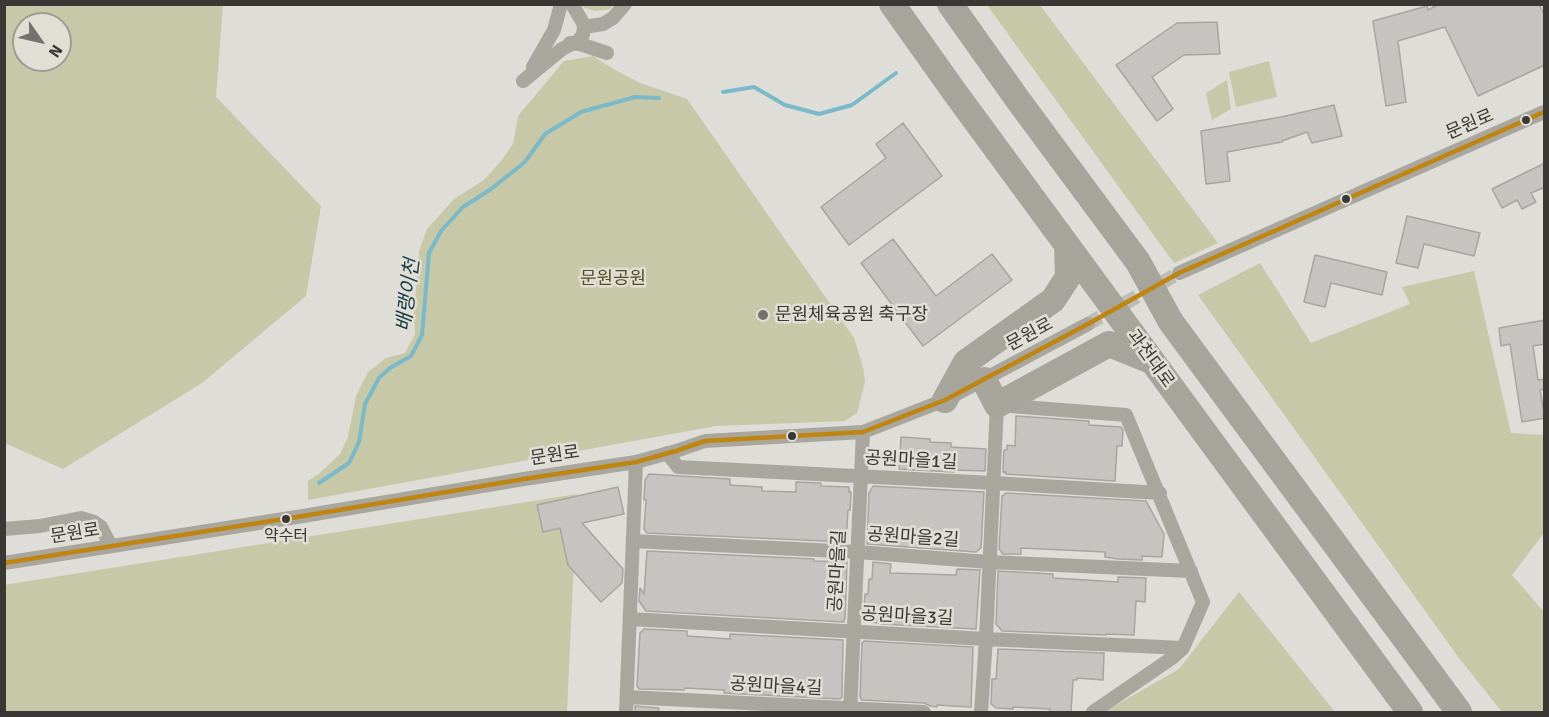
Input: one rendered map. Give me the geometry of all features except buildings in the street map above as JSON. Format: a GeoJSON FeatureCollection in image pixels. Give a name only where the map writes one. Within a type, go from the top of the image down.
{"type":"FeatureCollection","features":[{"type":"Feature","properties":{"kind":"highway","name":"과천대로"},"geometry":{"type":"LineString","coordinates":[[892,4],[1410,712]]}},
{"type":"Feature","properties":{"kind":"highway"},"geometry":{"type":"LineString","coordinates":[[950,4],[1138,262],[1171,322],[1459,712]]}},
{"type":"Feature","properties":{"kind":"highway"},"geometry":{"type":"LineString","coordinates":[[945,400],[966,362],[1053,300],[1068,276],[1067,245]]}},
{"type":"Feature","properties":{"kind":"highway"},"geometry":{"type":"LineString","coordinates":[[984,380],[997,405],[1109,344],[1151,361]]}},
{"type":"Feature","properties":{"kind":"street"},"geometry":{"type":"LineString","coordinates":[[561,4],[555,25],[539,58],[523,81],[580,38],[579,20]]}},
{"type":"Feature","properties":{"kind":"street"},"geometry":{"type":"LineString","coordinates":[[579,20],[603,24],[613,18],[625,4]]}},
{"type":"Feature","properties":{"kind":"street"},"geometry":{"type":"LineString","coordinates":[[570,13],[579,20],[597,45],[608,53],[580,44],[562,42],[555,25],[564,14],[570,13]]}},
{"type":"Feature","properties":{"kind":"street","name":"문원로"},"geometry":{"type":"LineString","coordinates":[[1179,273],[1545,112]]}},
{"type":"Feature","properties":{"kind":"street","name":"문원로"},"geometry":{"type":"LineString","coordinates":[[4,563],[636,462],[705,441],[862,432],[945,400],[1088,324]]}},
{"type":"Feature","properties":{"kind":"street"},"geometry":{"type":"LineString","coordinates":[[981,712],[997,405],[1126,415],[1203,602],[1183,648],[1094,712]]}},
{"type":"Feature","properties":{"kind":"street","name":"공원마을길"},"geometry":{"type":"LineString","coordinates":[[850,711],[862,432]]}},
{"type":"Feature","properties":{"kind":"street","name":"공원마을1길"},"geometry":{"type":"LineString","coordinates":[[667,453],[678,467],[1160,493]]}},
{"type":"Feature","properties":{"kind":"street"},"geometry":{"type":"LineString","coordinates":[[626,712],[636,462]]}},
{"type":"Feature","properties":{"kind":"street"},"geometry":{"type":"LineString","coordinates":[[4,529],[40,526],[81,518],[102,527],[111,546]]}},
{"type":"Feature","properties":{"kind":"street","name":"공원마을2길"},"geometry":{"type":"LineString","coordinates":[[633,541],[857,552],[989,562],[1191,571]]}},
{"type":"Feature","properties":{"kind":"street","name":"공원마을3길"},"geometry":{"type":"LineString","coordinates":[[630,619],[1183,648]]}},
{"type":"Feature","properties":{"kind":"street","name":"공원마을4길"},"geometry":{"type":"LineString","coordinates":[[627,698],[850,711],[924,712]]}},
{"type":"Feature","properties":{"kind":"green space"},"geometry":{"type":"Polygon","coordinates":[[[5,4],[223,5],[216,97],[321,206],[306,296],[202,383],[63,469],[5,443],[5,4]]]}},
{"type":"Feature","properties":{"kind":"green space"},"geometry":{"type":"Polygon","coordinates":[[[580,5],[613,5],[610,9],[595,11],[580,5]]]}},
{"type":"Feature","properties":{"kind":"green space"},"geometry":{"type":"Polygon","coordinates":[[[987,5],[1040,5],[1218,243],[1174,263],[987,5]]]}},
{"type":"Feature","properties":{"kind":"green space","name":"문원공원"},"geometry":{"type":"Polygon","coordinates":[[[593,56],[640,83],[687,99],[854,338],[865,382],[857,413],[845,421],[716,426],[308,500],[308,481],[340,454],[348,437],[356,396],[368,372],[386,358],[405,353],[415,334],[414,314],[419,251],[427,229],[454,199],[484,180],[501,161],[513,144],[518,116],[564,61],[593,56]]]}},
{"type":"Feature","properties":{"kind":"green space"},"geometry":{"type":"Polygon","coordinates":[[[1269,61],[1277,97],[1236,107],[1229,72],[1269,61]]]}},
{"type":"Feature","properties":{"kind":"green space"},"geometry":{"type":"Polygon","coordinates":[[[1227,80],[1231,109],[1212,120],[1206,93],[1227,80]]]}},
{"type":"Feature","properties":{"kind":"green space"},"geometry":{"type":"Polygon","coordinates":[[[1260,263],[1311,343],[1410,304],[1402,287],[1474,271],[1511,433],[1544,435],[1544,533],[1512,575],[1544,612],[1544,712],[1502,712],[1459,658],[1198,295],[1260,263]]]}},
{"type":"Feature","properties":{"kind":"green space"},"geometry":{"type":"Polygon","coordinates":[[[577,494],[567,712],[5,712],[4,585],[577,494]]]}},
{"type":"Feature","properties":{"kind":"green space"},"geometry":{"type":"Polygon","coordinates":[[[1239,592],[1335,712],[1104,712],[1179,669],[1239,592]]]}},
{"type":"Feature","properties":{"kind":"waterway","name":"배랭이천"},"geometry":{"type":"LineString","coordinates":[[723,92],[754,87],[785,105],[819,114],[852,105],[896,73]]}},
{"type":"Feature","properties":{"kind":"waterway","name":"배랭이천"},"geometry":{"type":"LineString","coordinates":[[319,483],[349,463],[359,442],[365,404],[379,378],[390,368],[411,356],[422,335],[429,253],[441,231],[463,207],[491,189],[525,162],[545,134],[581,112],[635,97],[659,98]]}},
{"type":"Feature","properties":{"kind":"tunnel"},"geometry":{"type":"LineString","coordinates":[[1088,324],[1179,273]]}},
{"type":"Feature","properties":{"kind":"transit line"},"geometry":{"type":"LineString","coordinates":[[4,563],[636,462],[705,441],[863,432],[945,400],[1179,273],[1544,112]]}},
{"type":"Feature","properties":{"kind":"place","name":"문원체육공원 축구장"},"geometry":{"type":"Point","coordinates":[763,315]}},
{"type":"Feature","properties":{"kind":"place","name":"약수터"},"geometry":{"type":"Point","coordinates":[286,519]}}]}
